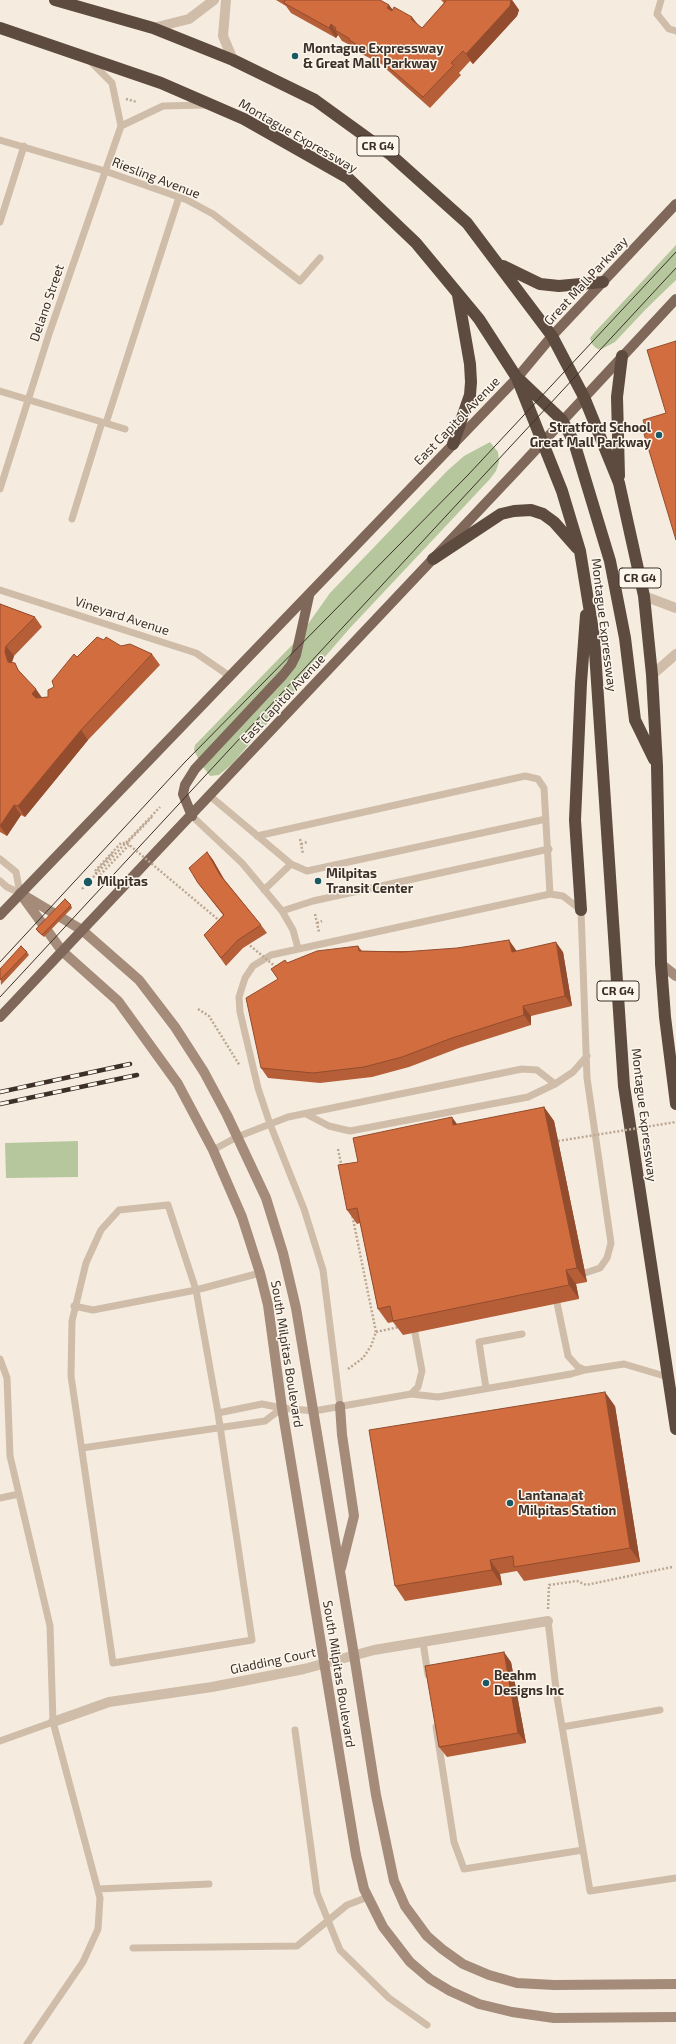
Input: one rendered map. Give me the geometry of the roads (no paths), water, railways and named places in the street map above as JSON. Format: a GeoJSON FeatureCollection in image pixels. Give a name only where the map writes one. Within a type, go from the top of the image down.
{"type":"FeatureCollection","features":[{"type":"Feature","properties":{"kind":"highway","name":"CR G4"},"geometry":{"type":"LineString","coordinates":[[55,0],[153,28],[233,60],[315,100],[391,155],[466,223],[552,336],[584,397],[619,483],[644,596],[652,675],[657,766],[661,964],[674,1068],[676,1104]]}},
{"type":"Feature","properties":{"kind":"highway","name":"Montague Expressway"},"geometry":{"type":"LineString","coordinates":[[0,28],[162,83],[244,119],[348,178],[416,243],[479,319],[517,378],[562,491],[580,551],[594,637],[624,1086],[676,1429]]}},
{"type":"Feature","properties":{"kind":"highway"},"geometry":{"type":"LineString","coordinates":[[498,264],[540,284],[559,286],[603,282]]}},
{"type":"Feature","properties":{"kind":"highway"},"geometry":{"type":"LineString","coordinates":[[453,444],[470,395],[471,382],[470,364],[458,293]]}},
{"type":"Feature","properties":{"kind":"highway"},"geometry":{"type":"LineString","coordinates":[[619,483],[617,397],[622,356]]}},
{"type":"Feature","properties":{"kind":"highway"},"geometry":{"type":"LineString","coordinates":[[517,378],[562,420],[574,442],[610,561],[625,638],[635,720],[657,766]]}},
{"type":"Feature","properties":{"kind":"highway"},"geometry":{"type":"LineString","coordinates":[[433,559],[501,514],[514,511],[531,510],[542,514],[554,522],[580,551]]}},
{"type":"Feature","properties":{"kind":"highway"},"geometry":{"type":"LineString","coordinates":[[581,910],[575,820],[580,683],[587,596]]}},
{"type":"Feature","properties":{"kind":"main road","name":"Great Mall Parkway"},"geometry":{"type":"LineString","coordinates":[[517,378],[552,336],[676,204]]}},
{"type":"Feature","properties":{"kind":"main road"},"geometry":{"type":"LineString","coordinates":[[584,397],[676,299]]}},
{"type":"Feature","properties":{"kind":"main road","name":"East Capitol Avenue"},"geometry":{"type":"LineString","coordinates":[[0,915],[20,893],[53,862],[517,378]]}},
{"type":"Feature","properties":{"kind":"main road","name":"East Capitol Avenue"},"geometry":{"type":"LineString","coordinates":[[0,1018],[62,951],[192,816],[584,397]]}},
{"type":"Feature","properties":{"kind":"main road"},"geometry":{"type":"LineString","coordinates":[[192,816],[183,794],[185,785],[195,770],[283,676],[291,664],[296,655],[309,595]]}},
{"type":"Feature","properties":{"kind":"street"},"geometry":{"type":"LineString","coordinates":[[153,28],[189,19],[214,0]]}},
{"type":"Feature","properties":{"kind":"street"},"geometry":{"type":"LineString","coordinates":[[226,0],[223,36],[233,60]]}},
{"type":"Feature","properties":{"kind":"street"},"geometry":{"type":"LineString","coordinates":[[644,596],[676,608]]}},
{"type":"Feature","properties":{"kind":"street"},"geometry":{"type":"LineString","coordinates":[[652,675],[676,654]]}},
{"type":"Feature","properties":{"kind":"street","name":"South Milpitas Boulevard"},"geometry":{"type":"LineString","coordinates":[[20,893],[82,930],[139,980],[175,1027],[204,1072],[238,1137],[266,1198],[284,1253],[296,1308],[376,1795],[394,1881],[405,1906],[427,1936],[463,1964],[489,1975],[517,1983],[554,1985],[676,1984]]}},
{"type":"Feature","properties":{"kind":"street","name":"South Milpitas Boulevard"},"geometry":{"type":"LineString","coordinates":[[20,893],[62,951],[118,1001],[178,1084],[212,1150],[242,1217],[260,1273],[273,1338],[282,1408],[356,1855],[364,1889],[383,1927],[410,1962],[450,1992],[479,2004],[512,2012],[554,2018],[676,2017]]}},
{"type":"Feature","properties":{"kind":"street"},"geometry":{"type":"LineString","coordinates":[[661,964],[676,976]]}},
{"type":"Feature","properties":{"kind":"street"},"geometry":{"type":"LineString","coordinates":[[340,1406],[342,1435],[354,1516],[340,1572]]}},
{"type":"Feature","properties":{"kind":"street","name":"Gladding Court"},"geometry":{"type":"LineString","coordinates":[[53,1722],[109,1702],[212,1687],[304,1669],[374,1650],[548,1621]]}},
{"type":"Feature","properties":{"kind":"lane"},"geometry":{"type":"LineString","coordinates":[[661,0],[657,14],[669,29],[676,31]]}},
{"type":"Feature","properties":{"kind":"lane"},"geometry":{"type":"LineString","coordinates":[[86,58],[112,83],[121,126],[163,106],[211,105]]}},
{"type":"Feature","properties":{"kind":"lane","name":"Delano Street"},"geometry":{"type":"LineString","coordinates":[[0,489],[28,399],[121,126]]}},
{"type":"Feature","properties":{"kind":"lane","name":"Riesling Avenue"},"geometry":{"type":"LineString","coordinates":[[0,140],[24,146],[179,197],[213,214],[300,281],[320,258]]}},
{"type":"Feature","properties":{"kind":"lane"},"geometry":{"type":"LineString","coordinates":[[0,222],[24,146]]}},
{"type":"Feature","properties":{"kind":"lane"},"geometry":{"type":"LineString","coordinates":[[72,518],[179,197]]}},
{"type":"Feature","properties":{"kind":"lane"},"geometry":{"type":"LineString","coordinates":[[0,391],[125,429]]}},
{"type":"Feature","properties":{"kind":"lane","name":"Vineyard Avenue"},"geometry":{"type":"LineString","coordinates":[[0,590],[196,652],[230,677]]}},
{"type":"Feature","properties":{"kind":"lane"},"geometry":{"type":"LineString","coordinates":[[257,836],[525,776],[538,778],[544,788],[549,849],[550,894]]}},
{"type":"Feature","properties":{"kind":"lane"},"geometry":{"type":"LineString","coordinates":[[210,796],[291,864],[307,871],[546,819]]}},
{"type":"Feature","properties":{"kind":"lane"},"geometry":{"type":"LineString","coordinates":[[192,816],[242,863],[282,911],[292,930],[298,948]]}},
{"type":"Feature","properties":{"kind":"lane"},"geometry":{"type":"LineString","coordinates":[[282,911],[313,901],[549,849]]}},
{"type":"Feature","properties":{"kind":"lane"},"geometry":{"type":"LineString","coordinates":[[0,859],[16,872],[20,893]]}},
{"type":"Feature","properties":{"kind":"lane"},"geometry":{"type":"LineString","coordinates":[[264,890],[291,864]]}},
{"type":"Feature","properties":{"kind":"lane"},"geometry":{"type":"LineString","coordinates":[[0,881],[7,887],[20,893]]}},
{"type":"Feature","properties":{"kind":"lane"},"geometry":{"type":"LineString","coordinates":[[340,1406],[323,1270],[304,1209],[270,1124],[258,1088],[240,1012],[239,996],[244,978],[253,966],[271,955],[550,894],[564,896],[581,910],[590,1108],[611,1243],[607,1258],[600,1268],[585,1273]]}},
{"type":"Feature","properties":{"kind":"lane"},"geometry":{"type":"LineString","coordinates":[[306,1114],[329,1126],[350,1131],[528,1097],[555,1084],[573,1072],[588,1056]]}},
{"type":"Feature","properties":{"kind":"lane"},"geometry":{"type":"LineString","coordinates":[[212,1150],[238,1137],[288,1117],[522,1069],[536,1070],[555,1084]]}},
{"type":"Feature","properties":{"kind":"lane"},"geometry":{"type":"LineString","coordinates":[[168,1205],[196,1290],[218,1413],[252,1640],[113,1663],[71,1376],[70,1341],[74,1306],[86,1263],[101,1230],[119,1210],[168,1205]]}},
{"type":"Feature","properties":{"kind":"lane"},"geometry":{"type":"LineString","coordinates":[[74,1306],[93,1310],[196,1290],[260,1273]]}},
{"type":"Feature","properties":{"kind":"lane"},"geometry":{"type":"LineString","coordinates":[[557,1304],[568,1356],[578,1367],[586,1370]]}},
{"type":"Feature","properties":{"kind":"lane"},"geometry":{"type":"LineString","coordinates":[[411,1394],[418,1387],[422,1371],[415,1333]]}},
{"type":"Feature","properties":{"kind":"lane"},"geometry":{"type":"LineString","coordinates":[[486,1388],[479,1342],[522,1334]]}},
{"type":"Feature","properties":{"kind":"lane"},"geometry":{"type":"LineString","coordinates":[[0,1359],[7,1378],[10,1456],[50,1626],[53,1722],[100,1898],[98,1929],[83,1962],[28,2044]]}},
{"type":"Feature","properties":{"kind":"lane"},"geometry":{"type":"LineString","coordinates":[[218,1413],[262,1404],[282,1408],[314,1411],[411,1394],[438,1396],[624,1364],[668,1377]]}},
{"type":"Feature","properties":{"kind":"lane"},"geometry":{"type":"LineString","coordinates":[[82,1448],[220,1429],[265,1421],[282,1408]]}},
{"type":"Feature","properties":{"kind":"lane"},"geometry":{"type":"LineString","coordinates":[[0,1498],[19,1494]]}},
{"type":"Feature","properties":{"kind":"lane"},"geometry":{"type":"LineString","coordinates":[[548,1621],[562,1727],[590,1891],[676,1878]]}},
{"type":"Feature","properties":{"kind":"lane"},"geometry":{"type":"LineString","coordinates":[[423,1642],[429,1680]]}},
{"type":"Feature","properties":{"kind":"lane"},"geometry":{"type":"LineString","coordinates":[[562,1727],[660,1710]]}},
{"type":"Feature","properties":{"kind":"lane"},"geometry":{"type":"LineString","coordinates":[[435,1719],[454,1842],[464,1869],[583,1850]]}},
{"type":"Feature","properties":{"kind":"lane"},"geometry":{"type":"LineString","coordinates":[[0,1741],[53,1722]]}},
{"type":"Feature","properties":{"kind":"lane"},"geometry":{"type":"LineString","coordinates":[[295,1730],[317,1893],[340,1950],[389,1998],[427,2025]]}},
{"type":"Feature","properties":{"kind":"lane"},"geometry":{"type":"LineString","coordinates":[[98,1890],[209,1884]]}},
{"type":"Feature","properties":{"kind":"lane"},"geometry":{"type":"LineString","coordinates":[[133,1948],[297,1946],[347,1905],[368,1897]]}},
{"type":"Feature","properties":{"kind":"tram line"},"geometry":{"type":"LineString","coordinates":[[0,962],[185,762],[468,475],[676,252]]}},
{"type":"Feature","properties":{"kind":"tram line"},"geometry":{"type":"LineString","coordinates":[[0,997],[676,268]]}},
{"type":"Feature","properties":{"kind":"railway"},"geometry":{"type":"LineString","coordinates":[[0,1092],[130,1064]]}},
{"type":"Feature","properties":{"kind":"railway"},"geometry":{"type":"LineString","coordinates":[[0,1104],[137,1075]]}},
{"type":"Feature","properties":{"kind":"place","name":"Montague Expressway & Great Mall Parkway"},"geometry":{"type":"Point","coordinates":[295,56]}},
{"type":"Feature","properties":{"kind":"place","name":"Stratford School Great Mall Parkway"},"geometry":{"type":"Point","coordinates":[659,435]}},
{"type":"Feature","properties":{"kind":"place","name":"Milpitas Transit Center"},"geometry":{"type":"Point","coordinates":[318,881]}},
{"type":"Feature","properties":{"kind":"place","name":"Milpitas"},"geometry":{"type":"Point","coordinates":[88,882]}},
{"type":"Feature","properties":{"kind":"place","name":"Lantana at Milpitas Station"},"geometry":{"type":"Point","coordinates":[510,1503]}},
{"type":"Feature","properties":{"kind":"place","name":"Beahm Designs Inc"},"geometry":{"type":"Point","coordinates":[486,1683]}}]}
